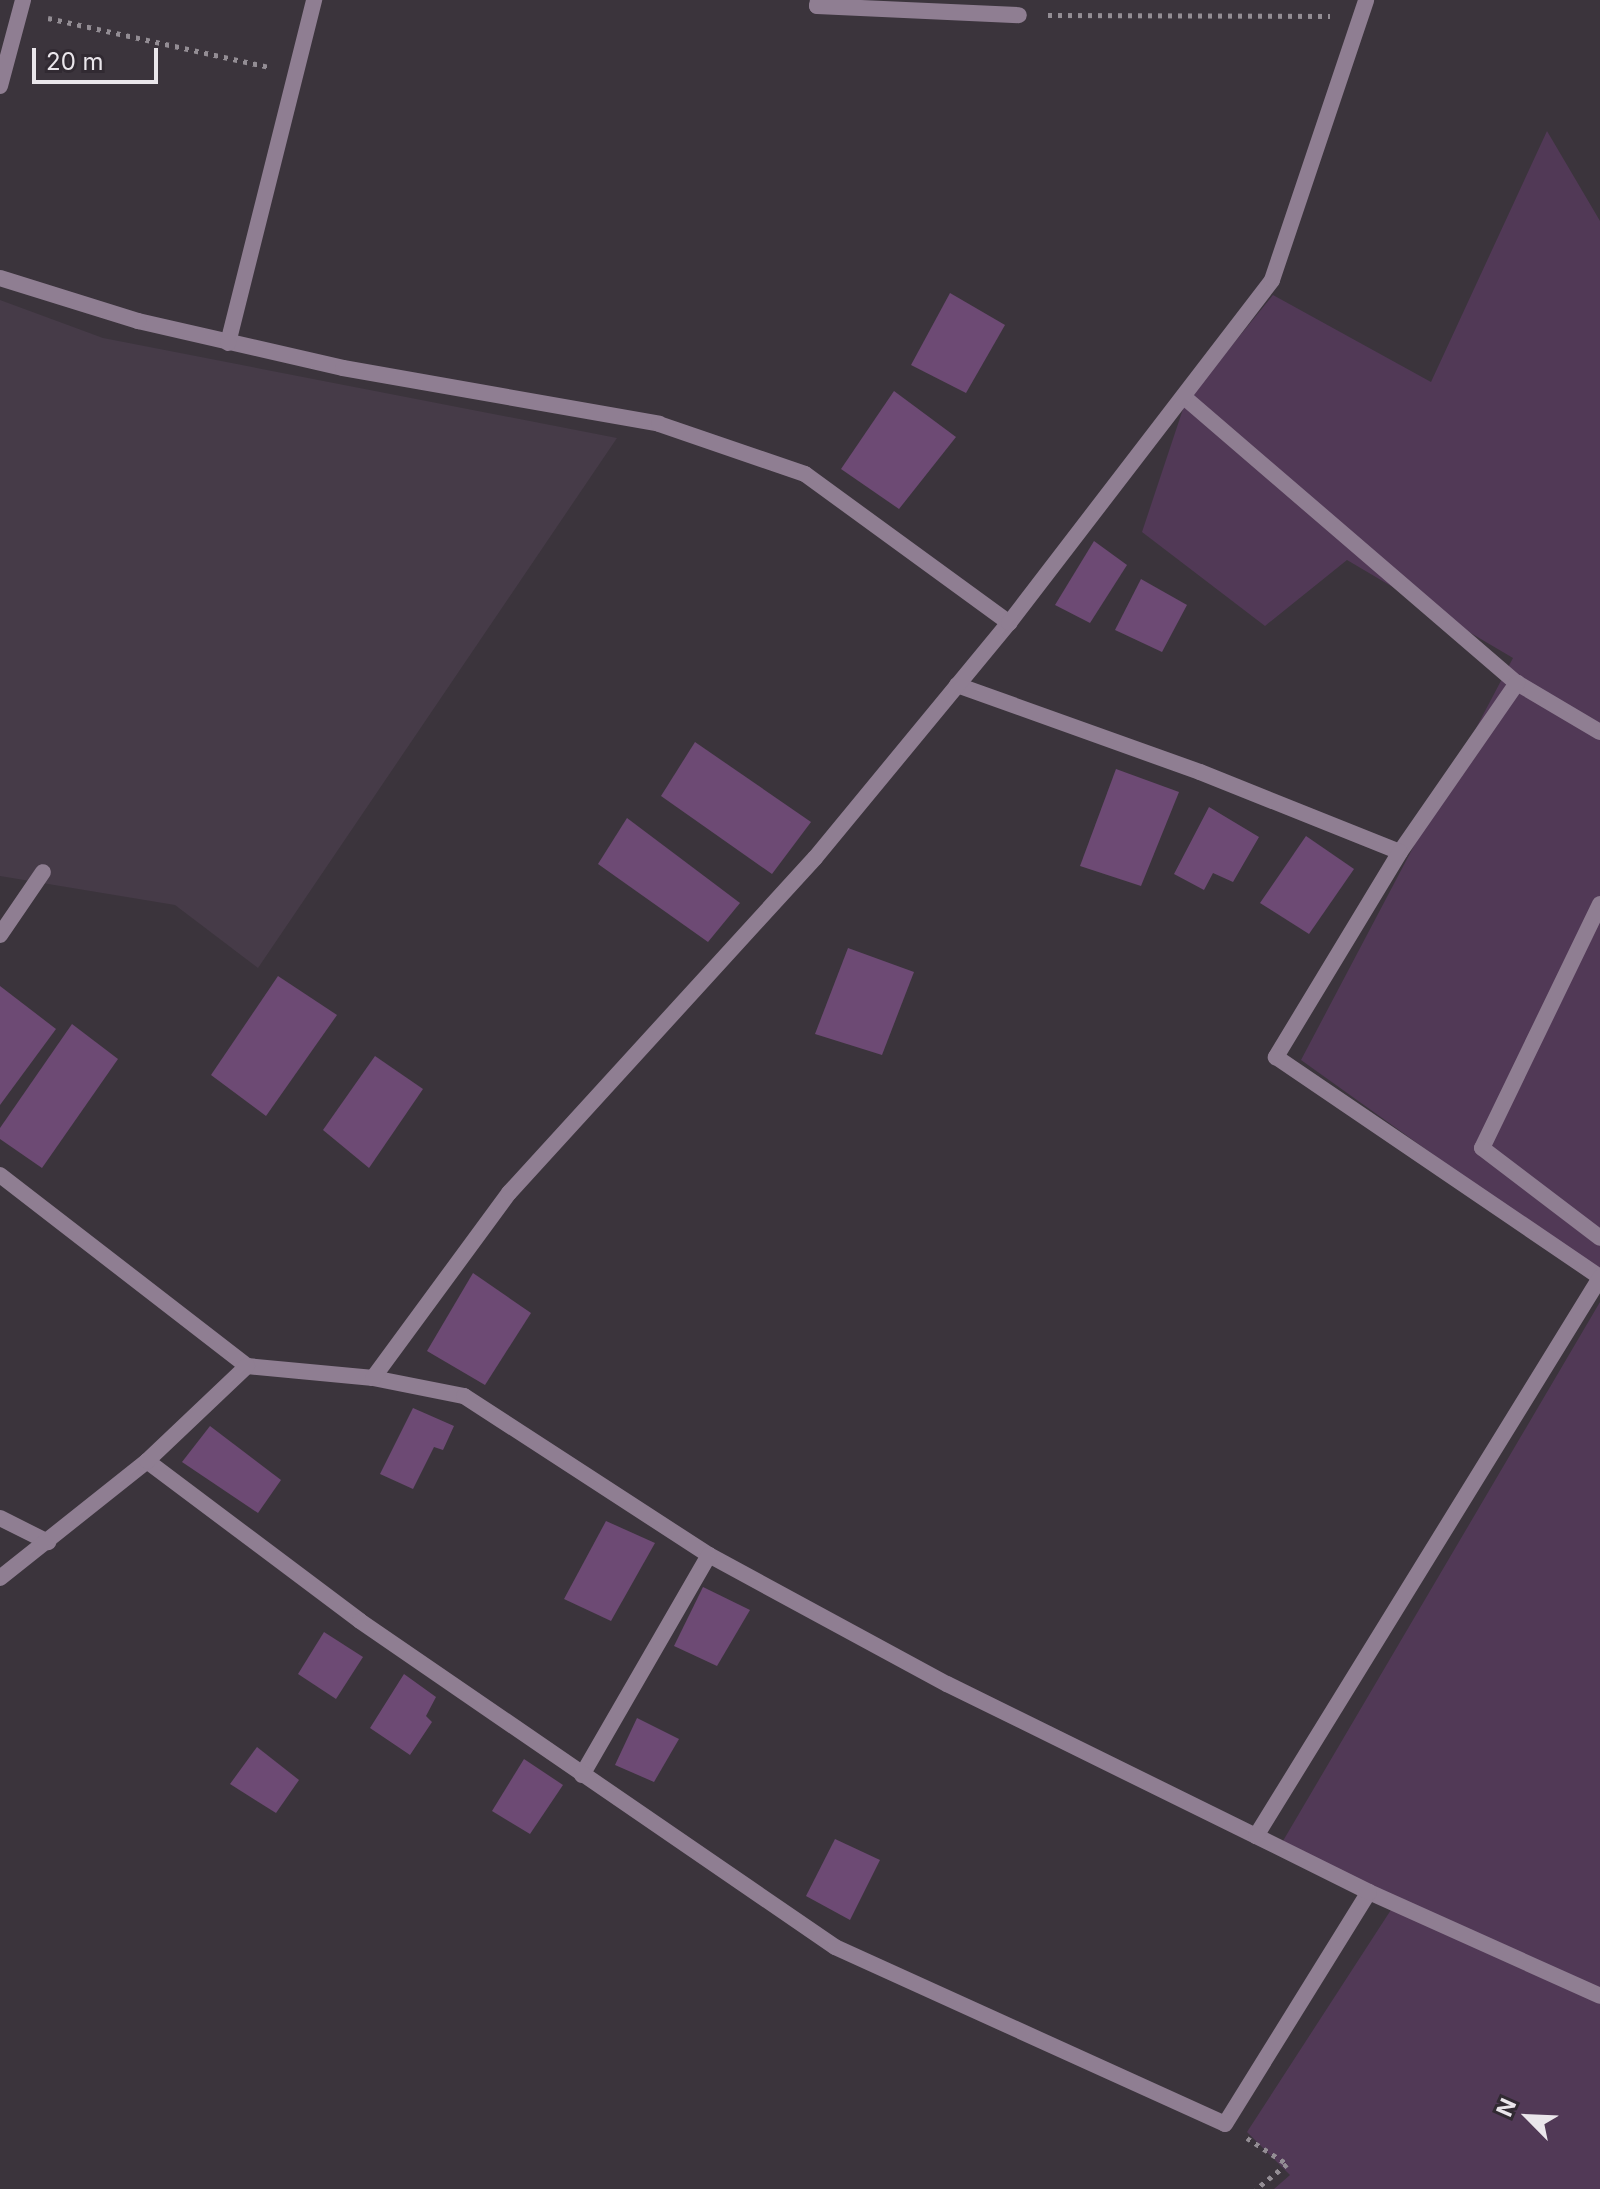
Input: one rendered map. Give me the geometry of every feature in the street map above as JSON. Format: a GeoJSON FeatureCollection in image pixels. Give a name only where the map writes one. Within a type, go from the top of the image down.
{"type":"FeatureCollection","features":[{"type":"Feature","properties":{"kind":"street"},"geometry":{"type":"LineString","coordinates":[[228,343],[293,73],[314,0]]}},
{"type":"Feature","properties":{"kind":"street"},"geometry":{"type":"LineString","coordinates":[[818,0],[817,6],[1019,15]]}},
{"type":"Feature","properties":{"kind":"street"},"geometry":{"type":"LineString","coordinates":[[373,1378],[509,1193],[815,858],[1009,623],[1272,280],[1366,0]]}},
{"type":"Feature","properties":{"kind":"street"},"geometry":{"type":"LineString","coordinates":[[0,86],[22,6]]}},
{"type":"Feature","properties":{"kind":"street"},"geometry":{"type":"LineString","coordinates":[[0,278],[138,321],[228,343],[659,424],[805,474],[1009,623]]}},
{"type":"Feature","properties":{"kind":"street"},"geometry":{"type":"LineString","coordinates":[[1184,397],[1517,683],[1600,732]]}},
{"type":"Feature","properties":{"kind":"street"},"geometry":{"type":"LineString","coordinates":[[1256,1836],[1600,1278],[1276,1057],[1400,852],[1517,683]]}},
{"type":"Feature","properties":{"kind":"street"},"geometry":{"type":"LineString","coordinates":[[957,685],[1200,772],[1400,852]]}},
{"type":"Feature","properties":{"kind":"street"},"geometry":{"type":"LineString","coordinates":[[0,935],[43,872]]}},
{"type":"Feature","properties":{"kind":"street"},"geometry":{"type":"LineString","coordinates":[[1600,904],[1482,1148],[1600,1238]]}},
{"type":"Feature","properties":{"kind":"street"},"geometry":{"type":"LineString","coordinates":[[0,1175],[247,1366],[373,1378],[464,1396],[709,1555],[947,1684],[1369,1892],[1600,1996]]}},
{"type":"Feature","properties":{"kind":"street"},"geometry":{"type":"LineString","coordinates":[[0,1578],[147,1461],[247,1366]]}},
{"type":"Feature","properties":{"kind":"street"},"geometry":{"type":"LineString","coordinates":[[147,1461],[360,1621],[835,1947],[1225,2124],[1369,1892]]}},
{"type":"Feature","properties":{"kind":"street"},"geometry":{"type":"LineString","coordinates":[[0,1518],[48,1542]]}},
{"type":"Feature","properties":{"kind":"street"},"geometry":{"type":"LineString","coordinates":[[582,1775],[709,1555]]}},
{"type":"Feature","properties":{"kind":"path"},"geometry":{"type":"LineString","coordinates":[[22,6],[293,73]]}},
{"type":"Feature","properties":{"kind":"path"},"geometry":{"type":"LineString","coordinates":[[1019,15],[1359,17]]}},
{"type":"Feature","properties":{"kind":"path"},"geometry":{"type":"LineString","coordinates":[[1225,2124],[1287,2164],[1256,2189]]}},
{"type":"Feature","properties":{"kind":"shaded area"},"geometry":{"type":"Polygon","coordinates":[[[1547,131],[1600,221],[1600,1274],[1301,1060],[1513,658],[1347,560],[1265,626],[1142,532],[1185,403],[1273,295],[1431,382],[1547,131]]]}},
{"type":"Feature","properties":{"kind":"shaded area"},"geometry":{"type":"Polygon","coordinates":[[[0,300],[103,338],[617,438],[258,968],[175,905],[0,876],[0,300]]]}},
{"type":"Feature","properties":{"kind":"shaded area"},"geometry":{"type":"Polygon","coordinates":[[[1600,1302],[1600,2189],[1274,2189],[1290,2175],[1247,2132],[1398,1899],[1280,1846],[1600,1302]]]}},
{"type":"Feature","properties":{"kind":"building"},"geometry":{"type":"Polygon","coordinates":[[[950,293],[1005,325],[966,393],[911,365],[950,293]]]}},
{"type":"Feature","properties":{"kind":"building"},"geometry":{"type":"Polygon","coordinates":[[[894,391],[956,437],[899,509],[841,469],[894,391]]]}},
{"type":"Feature","properties":{"kind":"building"},"geometry":{"type":"Polygon","coordinates":[[[1094,541],[1127,565],[1090,623],[1055,605],[1094,541]]]}},
{"type":"Feature","properties":{"kind":"building"},"geometry":{"type":"Polygon","coordinates":[[[1141,579],[1187,605],[1162,652],[1115,630],[1141,579]]]}},
{"type":"Feature","properties":{"kind":"building"},"geometry":{"type":"Polygon","coordinates":[[[695,742],[811,822],[772,874],[661,796],[695,742]]]}},
{"type":"Feature","properties":{"kind":"building"},"geometry":{"type":"Polygon","coordinates":[[[1116,769],[1179,792],[1141,886],[1080,866],[1116,769]]]}},
{"type":"Feature","properties":{"kind":"building"},"geometry":{"type":"Polygon","coordinates":[[[1209,807],[1259,837],[1233,882],[1213,873],[1204,890],[1174,874],[1209,807]]]}},
{"type":"Feature","properties":{"kind":"building"},"geometry":{"type":"Polygon","coordinates":[[[627,818],[740,903],[708,942],[598,864],[627,818]]]}},
{"type":"Feature","properties":{"kind":"building"},"geometry":{"type":"Polygon","coordinates":[[[1306,836],[1354,869],[1309,934],[1260,903],[1306,836]]]}},
{"type":"Feature","properties":{"kind":"building"},"geometry":{"type":"Polygon","coordinates":[[[848,948],[914,972],[882,1055],[815,1034],[848,948]]]}},
{"type":"Feature","properties":{"kind":"building"},"geometry":{"type":"Polygon","coordinates":[[[278,976],[337,1015],[266,1116],[211,1075],[278,976]]]}},
{"type":"Feature","properties":{"kind":"building"},"geometry":{"type":"Polygon","coordinates":[[[0,986],[56,1029],[0,1105],[0,986]]]}},
{"type":"Feature","properties":{"kind":"building"},"geometry":{"type":"Polygon","coordinates":[[[72,1024],[118,1059],[42,1168],[0,1139],[0,1128],[72,1024]]]}},
{"type":"Feature","properties":{"kind":"building"},"geometry":{"type":"Polygon","coordinates":[[[375,1056],[423,1089],[369,1168],[323,1130],[375,1056]]]}},
{"type":"Feature","properties":{"kind":"building"},"geometry":{"type":"Polygon","coordinates":[[[473,1273],[531,1313],[485,1385],[427,1351],[473,1273]]]}},
{"type":"Feature","properties":{"kind":"building"},"geometry":{"type":"Polygon","coordinates":[[[413,1408],[454,1426],[443,1450],[434,1447],[413,1489],[380,1474],[413,1408]]]}},
{"type":"Feature","properties":{"kind":"building"},"geometry":{"type":"Polygon","coordinates":[[[210,1426],[281,1480],[258,1513],[182,1462],[210,1426]]]}},
{"type":"Feature","properties":{"kind":"building"},"geometry":{"type":"Polygon","coordinates":[[[606,1521],[655,1543],[611,1621],[564,1599],[606,1521]]]}},
{"type":"Feature","properties":{"kind":"building"},"geometry":{"type":"Polygon","coordinates":[[[703,1587],[750,1610],[717,1666],[674,1646],[703,1587]]]}},
{"type":"Feature","properties":{"kind":"building"},"geometry":{"type":"Polygon","coordinates":[[[324,1632],[363,1657],[336,1699],[298,1674],[324,1632]]]}},
{"type":"Feature","properties":{"kind":"building"},"geometry":{"type":"Polygon","coordinates":[[[404,1674],[436,1697],[426,1716],[432,1722],[410,1755],[370,1728],[404,1674]]]}},
{"type":"Feature","properties":{"kind":"building"},"geometry":{"type":"Polygon","coordinates":[[[637,1718],[679,1739],[654,1782],[615,1765],[637,1718]]]}},
{"type":"Feature","properties":{"kind":"building"},"geometry":{"type":"Polygon","coordinates":[[[257,1747],[299,1780],[276,1813],[230,1784],[257,1747]]]}},
{"type":"Feature","properties":{"kind":"building"},"geometry":{"type":"Polygon","coordinates":[[[524,1759],[563,1785],[530,1834],[492,1811],[524,1759]]]}},
{"type":"Feature","properties":{"kind":"building"},"geometry":{"type":"Polygon","coordinates":[[[835,1839],[880,1860],[850,1920],[806,1896],[835,1839]]]}}]}
